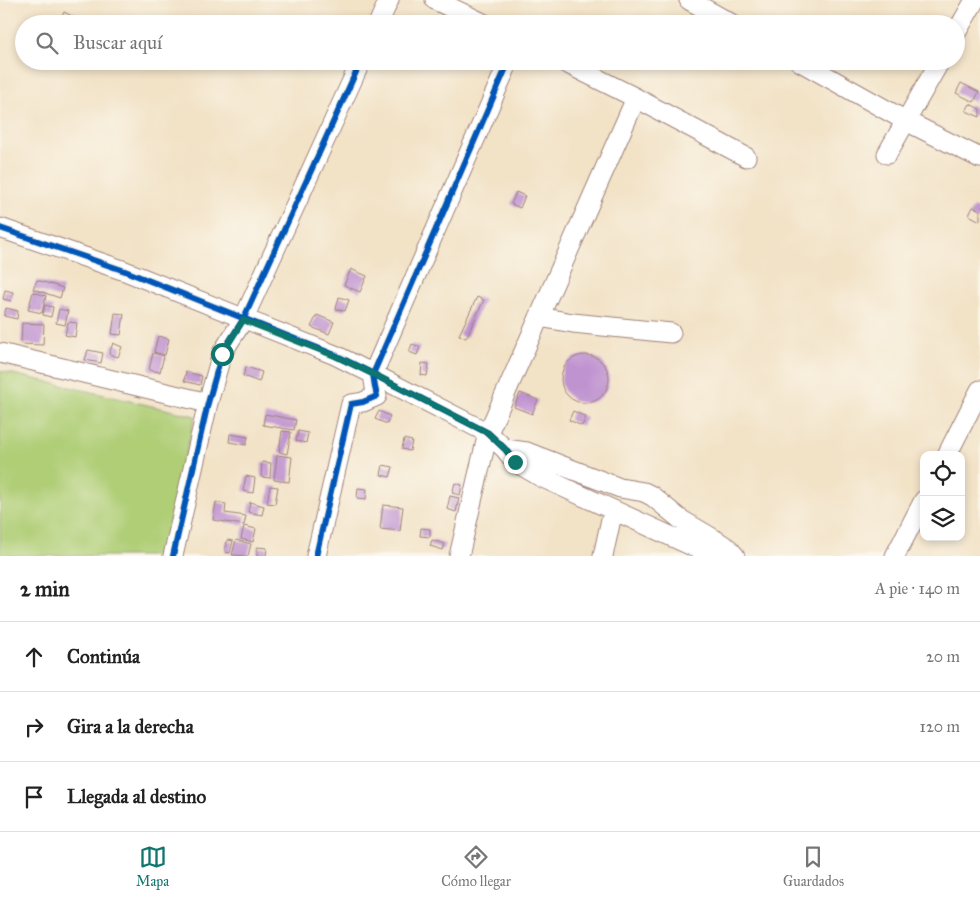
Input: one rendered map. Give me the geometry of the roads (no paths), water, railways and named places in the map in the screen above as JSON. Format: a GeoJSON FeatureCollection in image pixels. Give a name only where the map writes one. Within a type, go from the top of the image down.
{"type":"FeatureCollection","features":[{"type":"Feature","properties":{"kind":"street"},"geometry":{"type":"LineString","coordinates":[[382,15],[389,0]]}},
{"type":"Feature","properties":{"kind":"street"},"geometry":{"type":"LineString","coordinates":[[435,0],[467,15]]}},
{"type":"Feature","properties":{"kind":"street"},"geometry":{"type":"LineString","coordinates":[[965,16],[974,0],[980,3]]}},
{"type":"Feature","properties":{"kind":"street"},"geometry":{"type":"LineString","coordinates":[[696,1],[718,15]]}},
{"type":"Feature","properties":{"kind":"street"},"geometry":{"type":"LineString","coordinates":[[173,556],[208,403],[222,354],[243,320],[357,70]]}},
{"type":"Feature","properties":{"kind":"street"},"geometry":{"type":"LineString","coordinates":[[316,556],[351,404],[363,402],[377,396],[373,374],[505,70]]}},
{"type":"Feature","properties":{"kind":"street"},"geometry":{"type":"LineString","coordinates":[[580,70],[746,157]]}},
{"type":"Feature","properties":{"kind":"street"},"geometry":{"type":"LineString","coordinates":[[815,70],[906,121],[980,158]]}},
{"type":"Feature","properties":{"kind":"street"},"geometry":{"type":"LineString","coordinates":[[888,154],[935,70]]}},
{"type":"Feature","properties":{"kind":"street"},"geometry":{"type":"LineString","coordinates":[[459,556],[488,433],[636,98]]}},
{"type":"Feature","properties":{"kind":"street"},"geometry":{"type":"LineString","coordinates":[[0,228],[125,271],[243,320],[317,348],[373,374],[488,433],[510,455],[541,477],[714,556]]}},
{"type":"Feature","properties":{"kind":"street"},"geometry":{"type":"LineString","coordinates":[[539,317],[573,323],[670,332]]}},
{"type":"Feature","properties":{"kind":"street"},"geometry":{"type":"LineString","coordinates":[[0,353],[208,403]]}},
{"type":"Feature","properties":{"kind":"street"},"geometry":{"type":"LineString","coordinates":[[949,451],[980,390]]}},
{"type":"Feature","properties":{"kind":"street"},"geometry":{"type":"LineString","coordinates":[[510,455],[527,452],[620,488],[644,492],[652,496],[680,519],[728,548],[735,556]]}},
{"type":"Feature","properties":{"kind":"street"},"geometry":{"type":"LineString","coordinates":[[895,556],[920,508]]}},
{"type":"Feature","properties":{"kind":"street"},"geometry":{"type":"LineString","coordinates":[[603,556],[613,510]]}}]}
